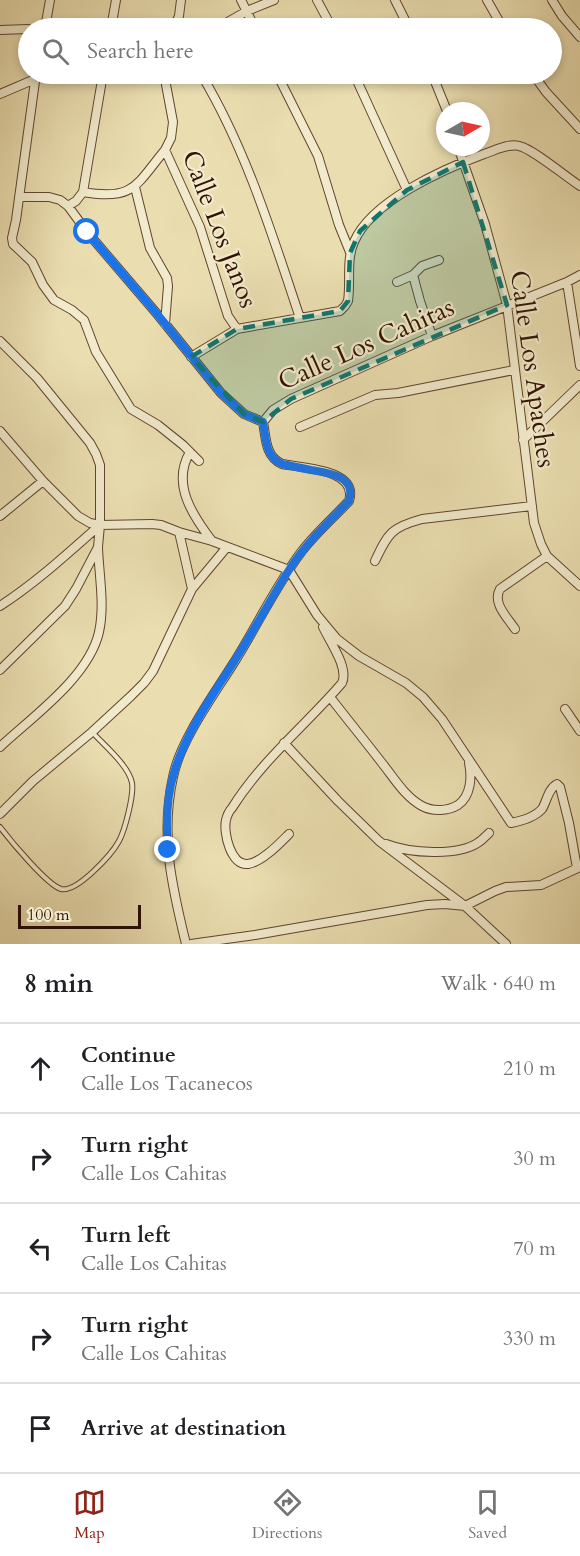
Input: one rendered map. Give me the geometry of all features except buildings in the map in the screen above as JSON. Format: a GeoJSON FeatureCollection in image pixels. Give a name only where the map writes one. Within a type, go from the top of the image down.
{"type":"FeatureCollection","features":[{"type":"Feature","properties":{"kind":"street"},"geometry":{"type":"LineString","coordinates":[[47,18],[50,0]]}},
{"type":"Feature","properties":{"kind":"street"},"geometry":{"type":"LineString","coordinates":[[113,18],[116,0]]}},
{"type":"Feature","properties":{"kind":"street"},"geometry":{"type":"LineString","coordinates":[[178,18],[181,0]]}},
{"type":"Feature","properties":{"kind":"street"},"geometry":{"type":"LineString","coordinates":[[241,0],[250,18]]}},
{"type":"Feature","properties":{"kind":"street"},"geometry":{"type":"LineString","coordinates":[[235,18],[274,0]]}},
{"type":"Feature","properties":{"kind":"street"},"geometry":{"type":"LineString","coordinates":[[317,0],[327,18]]}},
{"type":"Feature","properties":{"kind":"street"},"geometry":{"type":"LineString","coordinates":[[395,0],[404,18]]}},
{"type":"Feature","properties":{"kind":"street"},"geometry":{"type":"LineString","coordinates":[[487,0],[497,18]]}},
{"type":"Feature","properties":{"kind":"street"},"geometry":{"type":"LineString","coordinates":[[552,0],[580,37]]}},
{"type":"Feature","properties":{"kind":"street"},"geometry":{"type":"LineString","coordinates":[[0,30],[18,29]]}},
{"type":"Feature","properties":{"kind":"street"},"geometry":{"type":"LineString","coordinates":[[0,94],[20,84]]}},
{"type":"Feature","properties":{"kind":"street"},"geometry":{"type":"LineString","coordinates":[[35,84],[12,240],[16,249],[33,262],[43,285],[54,300],[84,320],[96,352],[131,409],[158,424],[199,461]]}},
{"type":"Feature","properties":{"kind":"street"},"geometry":{"type":"LineString","coordinates":[[68,206],[76,201],[83,192],[101,84]]}},
{"type":"Feature","properties":{"kind":"street","name":"Calle Los Janos"},"geometry":{"type":"LineString","coordinates":[[166,84],[173,122],[171,138],[165,150],[200,227],[228,316],[237,329]]}},
{"type":"Feature","properties":{"kind":"street"},"geometry":{"type":"LineString","coordinates":[[206,84],[242,156],[264,212],[300,318]]}},
{"type":"Feature","properties":{"kind":"street"},"geometry":{"type":"LineString","coordinates":[[282,84],[318,156],[350,253]]}},
{"type":"Feature","properties":{"kind":"street"},"geometry":{"type":"LineString","coordinates":[[359,84],[407,190]]}},
{"type":"Feature","properties":{"kind":"street"},"geometry":{"type":"LineString","coordinates":[[436,84],[443,102]]}},
{"type":"Feature","properties":{"kind":"street"},"geometry":{"type":"LineString","coordinates":[[540,84],[580,129]]}},
{"type":"Feature","properties":{"kind":"street"},"geometry":{"type":"LineString","coordinates":[[190,357],[237,329],[340,311],[348,301],[350,291],[350,253],[356,237],[368,221],[407,190],[463,162],[505,147],[518,145],[531,151],[580,186]]}},
{"type":"Feature","properties":{"kind":"street"},"geometry":{"type":"LineString","coordinates":[[83,192],[96,195],[127,192],[135,187],[165,150]]}},
{"type":"Feature","properties":{"kind":"street","name":"Calle Los Apaches"},"geometry":{"type":"LineString","coordinates":[[461,156],[485,224],[507,305],[537,534],[547,556],[580,586]]}},
{"type":"Feature","properties":{"kind":"street"},"geometry":{"type":"LineString","coordinates":[[135,187],[150,248],[167,278],[165,324]]}},
{"type":"Feature","properties":{"kind":"street"},"geometry":{"type":"LineString","coordinates":[[19,197],[49,196],[68,206],[221,393],[244,414],[263,422]]}},
{"type":"Feature","properties":{"kind":"street"},"geometry":{"type":"LineString","coordinates":[[397,282],[413,275],[422,266],[439,260]]}},
{"type":"Feature","properties":{"kind":"street"},"geometry":{"type":"LineString","coordinates":[[413,275],[432,336]]}},
{"type":"Feature","properties":{"kind":"street","name":"Calle Los Cahitas"},"geometry":{"type":"LineString","coordinates":[[186,944],[171,878],[168,850],[166,822],[173,775],[187,740],[289,570],[303,549],[349,501],[351,495],[350,488],[341,477],[276,461],[267,449],[263,422],[273,410],[291,399],[432,336],[580,275]]}},
{"type":"Feature","properties":{"kind":"street"},"geometry":{"type":"LineString","coordinates":[[567,282],[580,366]]}},
{"type":"Feature","properties":{"kind":"street"},"geometry":{"type":"LineString","coordinates":[[0,341],[56,400],[96,454],[100,465],[98,547],[101,610],[99,632],[87,660],[66,686],[0,747]]}},
{"type":"Feature","properties":{"kind":"street"},"geometry":{"type":"LineString","coordinates":[[300,428],[375,395],[398,393],[514,370]]}},
{"type":"Feature","properties":{"kind":"street"},"geometry":{"type":"LineString","coordinates":[[524,440],[580,385]]}},
{"type":"Feature","properties":{"kind":"street"},"geometry":{"type":"LineString","coordinates":[[0,431],[43,481],[78,516],[90,523],[100,525],[152,524],[169,527],[289,570],[317,615],[345,678],[330,697],[254,776],[231,809],[226,820],[225,834],[228,846],[238,861],[246,864],[257,861],[289,834]]}},
{"type":"Feature","properties":{"kind":"street"},"geometry":{"type":"LineString","coordinates":[[190,452],[183,473],[183,489],[188,505],[198,523],[212,541]]}},
{"type":"Feature","properties":{"kind":"street"},"geometry":{"type":"LineString","coordinates":[[0,516],[43,481]]}},
{"type":"Feature","properties":{"kind":"street"},"geometry":{"type":"LineString","coordinates":[[375,561],[392,532],[399,526],[410,522],[532,506]]}},
{"type":"Feature","properties":{"kind":"street"},"geometry":{"type":"LineString","coordinates":[[0,606],[14,598],[100,525]]}},
{"type":"Feature","properties":{"kind":"street"},"geometry":{"type":"LineString","coordinates":[[179,532],[192,589]]}},
{"type":"Feature","properties":{"kind":"street"},"geometry":{"type":"LineString","coordinates":[[0,670],[65,606],[98,547]]}},
{"type":"Feature","properties":{"kind":"street"},"geometry":{"type":"LineString","coordinates":[[0,814],[33,781],[92,732],[144,683],[153,671],[192,589],[227,547]]}},
{"type":"Feature","properties":{"kind":"street"},"geometry":{"type":"LineString","coordinates":[[515,629],[499,605],[498,592],[547,556]]}},
{"type":"Feature","properties":{"kind":"street"},"geometry":{"type":"LineString","coordinates":[[191,944],[427,905],[465,906],[495,891],[541,885],[579,868],[560,787],[557,784],[553,786],[537,814],[511,823],[442,719],[423,697],[405,683],[347,648],[317,615]]}},
{"type":"Feature","properties":{"kind":"street"},"geometry":{"type":"LineString","coordinates":[[330,697],[405,792],[424,807],[435,810],[449,809],[460,804],[467,795],[470,782],[469,759]]}},
{"type":"Feature","properties":{"kind":"street"},"geometry":{"type":"LineString","coordinates":[[565,710],[580,731]]}},
{"type":"Feature","properties":{"kind":"street"},"geometry":{"type":"LineString","coordinates":[[284,743],[379,841],[465,906],[506,944]]}},
{"type":"Feature","properties":{"kind":"street"},"geometry":{"type":"LineString","coordinates":[[379,841],[391,846],[414,850],[449,851],[478,843],[489,833]]}},
{"type":"Feature","properties":{"kind":"lane"},"geometry":{"type":"LineString","coordinates":[[0,827],[45,878],[63,890],[81,882],[106,860],[120,840],[126,823],[132,787],[127,771],[92,732]]}},
{"type":"Feature","properties":{"kind":"highlighted area"},"geometry":{"type":"Polygon","coordinates":[[[463,162],[507,305],[291,399],[263,422],[244,414],[191,357],[237,329],[340,311],[348,301],[350,253],[360,231],[407,190],[463,162]]]}},
{"type":"Feature","properties":{"kind":"route"},"geometry":{"type":"LineString","coordinates":[[87,232],[221,393],[244,414],[263,422],[267,449],[276,461],[341,477],[350,488],[351,495],[349,501],[303,549],[187,740],[173,775],[169,798],[166,822],[168,850]]}}]}
